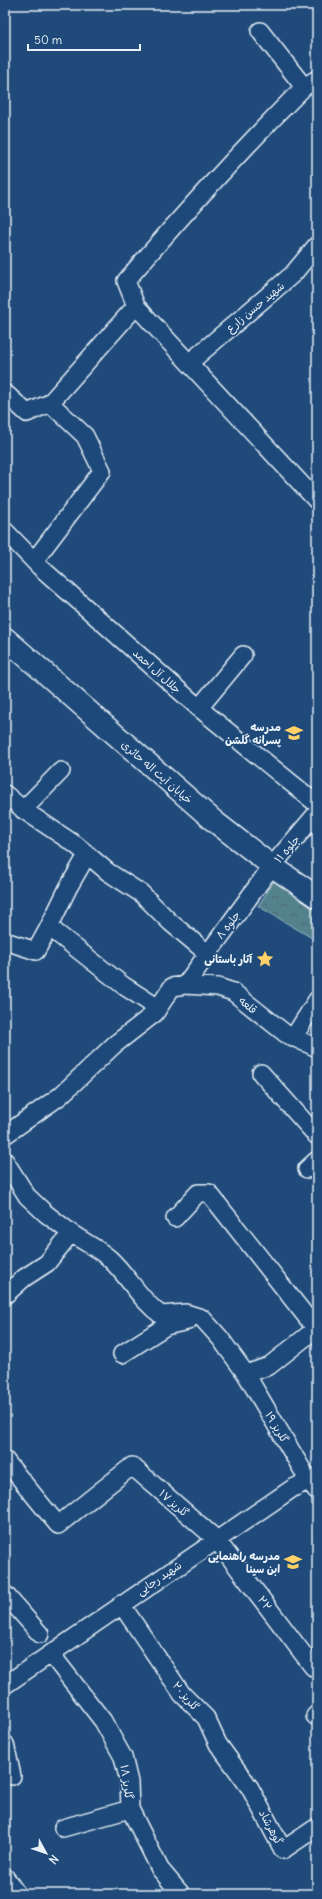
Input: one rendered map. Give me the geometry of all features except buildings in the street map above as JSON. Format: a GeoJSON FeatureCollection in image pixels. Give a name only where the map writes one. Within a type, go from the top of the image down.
{"type":"FeatureCollection","features":[{"type":"Feature","properties":{"kind":"main road","name":"خیابان آیت اله حائری"},"geometry":{"type":"LineString","coordinates":[[5,638],[208,816],[272,866],[317,897]]}},
{"type":"Feature","properties":{"kind":"street"},"geometry":{"type":"LineString","coordinates":[[260,32],[310,83],[260,131],[196,200],[126,281],[136,306],[317,500]]}},
{"type":"Feature","properties":{"kind":"street","name":"شهید حسن زارع"},"geometry":{"type":"LineString","coordinates":[[189,363],[293,274],[317,245]]}},
{"type":"Feature","properties":{"kind":"street"},"geometry":{"type":"LineString","coordinates":[[5,394],[27,413],[50,403],[136,306]]}},
{"type":"Feature","properties":{"kind":"street"},"geometry":{"type":"LineString","coordinates":[[34,560],[102,471],[85,436],[50,403]]}},
{"type":"Feature","properties":{"kind":"street","name":"جلال آل احمد"},"geometry":{"type":"LineString","coordinates":[[5,531],[34,560],[199,708],[317,804]]}},
{"type":"Feature","properties":{"kind":"street"},"geometry":{"type":"LineString","coordinates":[[199,708],[243,655]]}},
{"type":"Feature","properties":{"kind":"street"},"geometry":{"type":"LineString","coordinates":[[24,810],[61,771]]}},
{"type":"Feature","properties":{"kind":"street"},"geometry":{"type":"LineString","coordinates":[[5,794],[24,810],[87,855],[108,872],[142,894],[170,922],[207,953]]}},
{"type":"Feature","properties":{"kind":"street","name":"جلوه ۱۱"},"geometry":{"type":"LineString","coordinates":[[272,866],[317,813]]}},
{"type":"Feature","properties":{"kind":"street"},"geometry":{"type":"LineString","coordinates":[[5,941],[36,951],[68,888],[87,855]]}},
{"type":"Feature","properties":{"kind":"street","name":"جلوه ۸"},"geometry":{"type":"LineString","coordinates":[[5,1135],[60,1096],[114,1045],[155,1013],[207,953],[272,866]]}},
{"type":"Feature","properties":{"kind":"street"},"geometry":{"type":"LineString","coordinates":[[49,927],[124,986],[158,1008]]}},
{"type":"Feature","properties":{"kind":"street","name":"قلعه"},"geometry":{"type":"LineString","coordinates":[[179,986],[218,987],[233,992],[286,1034],[317,1048]]}},
{"type":"Feature","properties":{"kind":"street"},"geometry":{"type":"LineString","coordinates":[[294,1038],[317,1000]]}},
{"type":"Feature","properties":{"kind":"street"},"geometry":{"type":"LineString","coordinates":[[261,1073],[317,1136]]}},
{"type":"Feature","properties":{"kind":"street"},"geometry":{"type":"LineString","coordinates":[[5,1161],[11,1184],[71,1233],[109,1258],[131,1282],[148,1305],[160,1315],[186,1313],[202,1318]]}},
{"type":"Feature","properties":{"kind":"street"},"geometry":{"type":"LineString","coordinates":[[175,1218],[198,1193],[209,1193],[317,1329],[269,1366],[246,1374]]}},
{"type":"Feature","properties":{"kind":"street"},"geometry":{"type":"LineString","coordinates":[[5,1295],[24,1278],[47,1263],[71,1233]]}},
{"type":"Feature","properties":{"kind":"street"},"geometry":{"type":"LineString","coordinates":[[122,1354],[166,1326],[202,1318]]}},
{"type":"Feature","properties":{"kind":"street","name":"گلریز ۱۹"},"geometry":{"type":"LineString","coordinates":[[202,1318],[220,1338],[246,1374],[314,1483]]}},
{"type":"Feature","properties":{"kind":"street","name":"گلریز ۱۷"},"geometry":{"type":"LineString","coordinates":[[5,1460],[58,1525],[132,1466],[216,1539]]}},
{"type":"Feature","properties":{"kind":"street","name":"شهید رجایی"},"geometry":{"type":"LineString","coordinates":[[5,1685],[216,1539],[293,1488],[314,1483]]}},
{"type":"Feature","properties":{"kind":"street","name":"۲۲"},"geometry":{"type":"LineString","coordinates":[[216,1539],[313,1667]]}},
{"type":"Feature","properties":{"kind":"street"},"geometry":{"type":"LineString","coordinates":[[5,1594],[40,1634]]}},
{"type":"Feature","properties":{"kind":"street","name":"گلریز ۲۰"},"geometry":{"type":"LineString","coordinates":[[121,1604],[182,1694],[206,1718],[218,1744],[250,1788]]}},
{"type":"Feature","properties":{"kind":"street","name":"گلریز ۱۸"},"geometry":{"type":"LineString","coordinates":[[51,1654],[103,1721],[123,1756],[129,1782],[130,1809],[160,1869],[181,1894]]}},
{"type":"Feature","properties":{"kind":"street"},"geometry":{"type":"LineString","coordinates":[[5,1744],[12,1776]]}},
{"type":"Feature","properties":{"kind":"street","name":"گوهرشاد"},"geometry":{"type":"LineString","coordinates":[[250,1788],[283,1850],[317,1827]]}},
{"type":"Feature","properties":{"kind":"street"},"geometry":{"type":"LineString","coordinates":[[63,1828],[130,1809]]}},
{"type":"Feature","properties":{"kind":"street"},"geometry":{"type":"LineString","coordinates":[[5,1877],[18,1894]]}},
{"type":"Feature","properties":{"kind":"green space"},"geometry":{"type":"Polygon","coordinates":[[[275,880],[317,910],[317,941],[258,906],[275,880]]]}},
{"type":"Feature","properties":{"kind":"place","name":"مدرسه پسرانه گلشن"},"geometry":{"type":"Point","coordinates":[294,733]}},
{"type":"Feature","properties":{"kind":"place","name":"آثار باستانی"},"geometry":{"type":"Point","coordinates":[265,959]}},
{"type":"Feature","properties":{"kind":"place","name":"مدرسه راهنمایی ابن سینا"},"geometry":{"type":"Point","coordinates":[293,1562]}}]}
